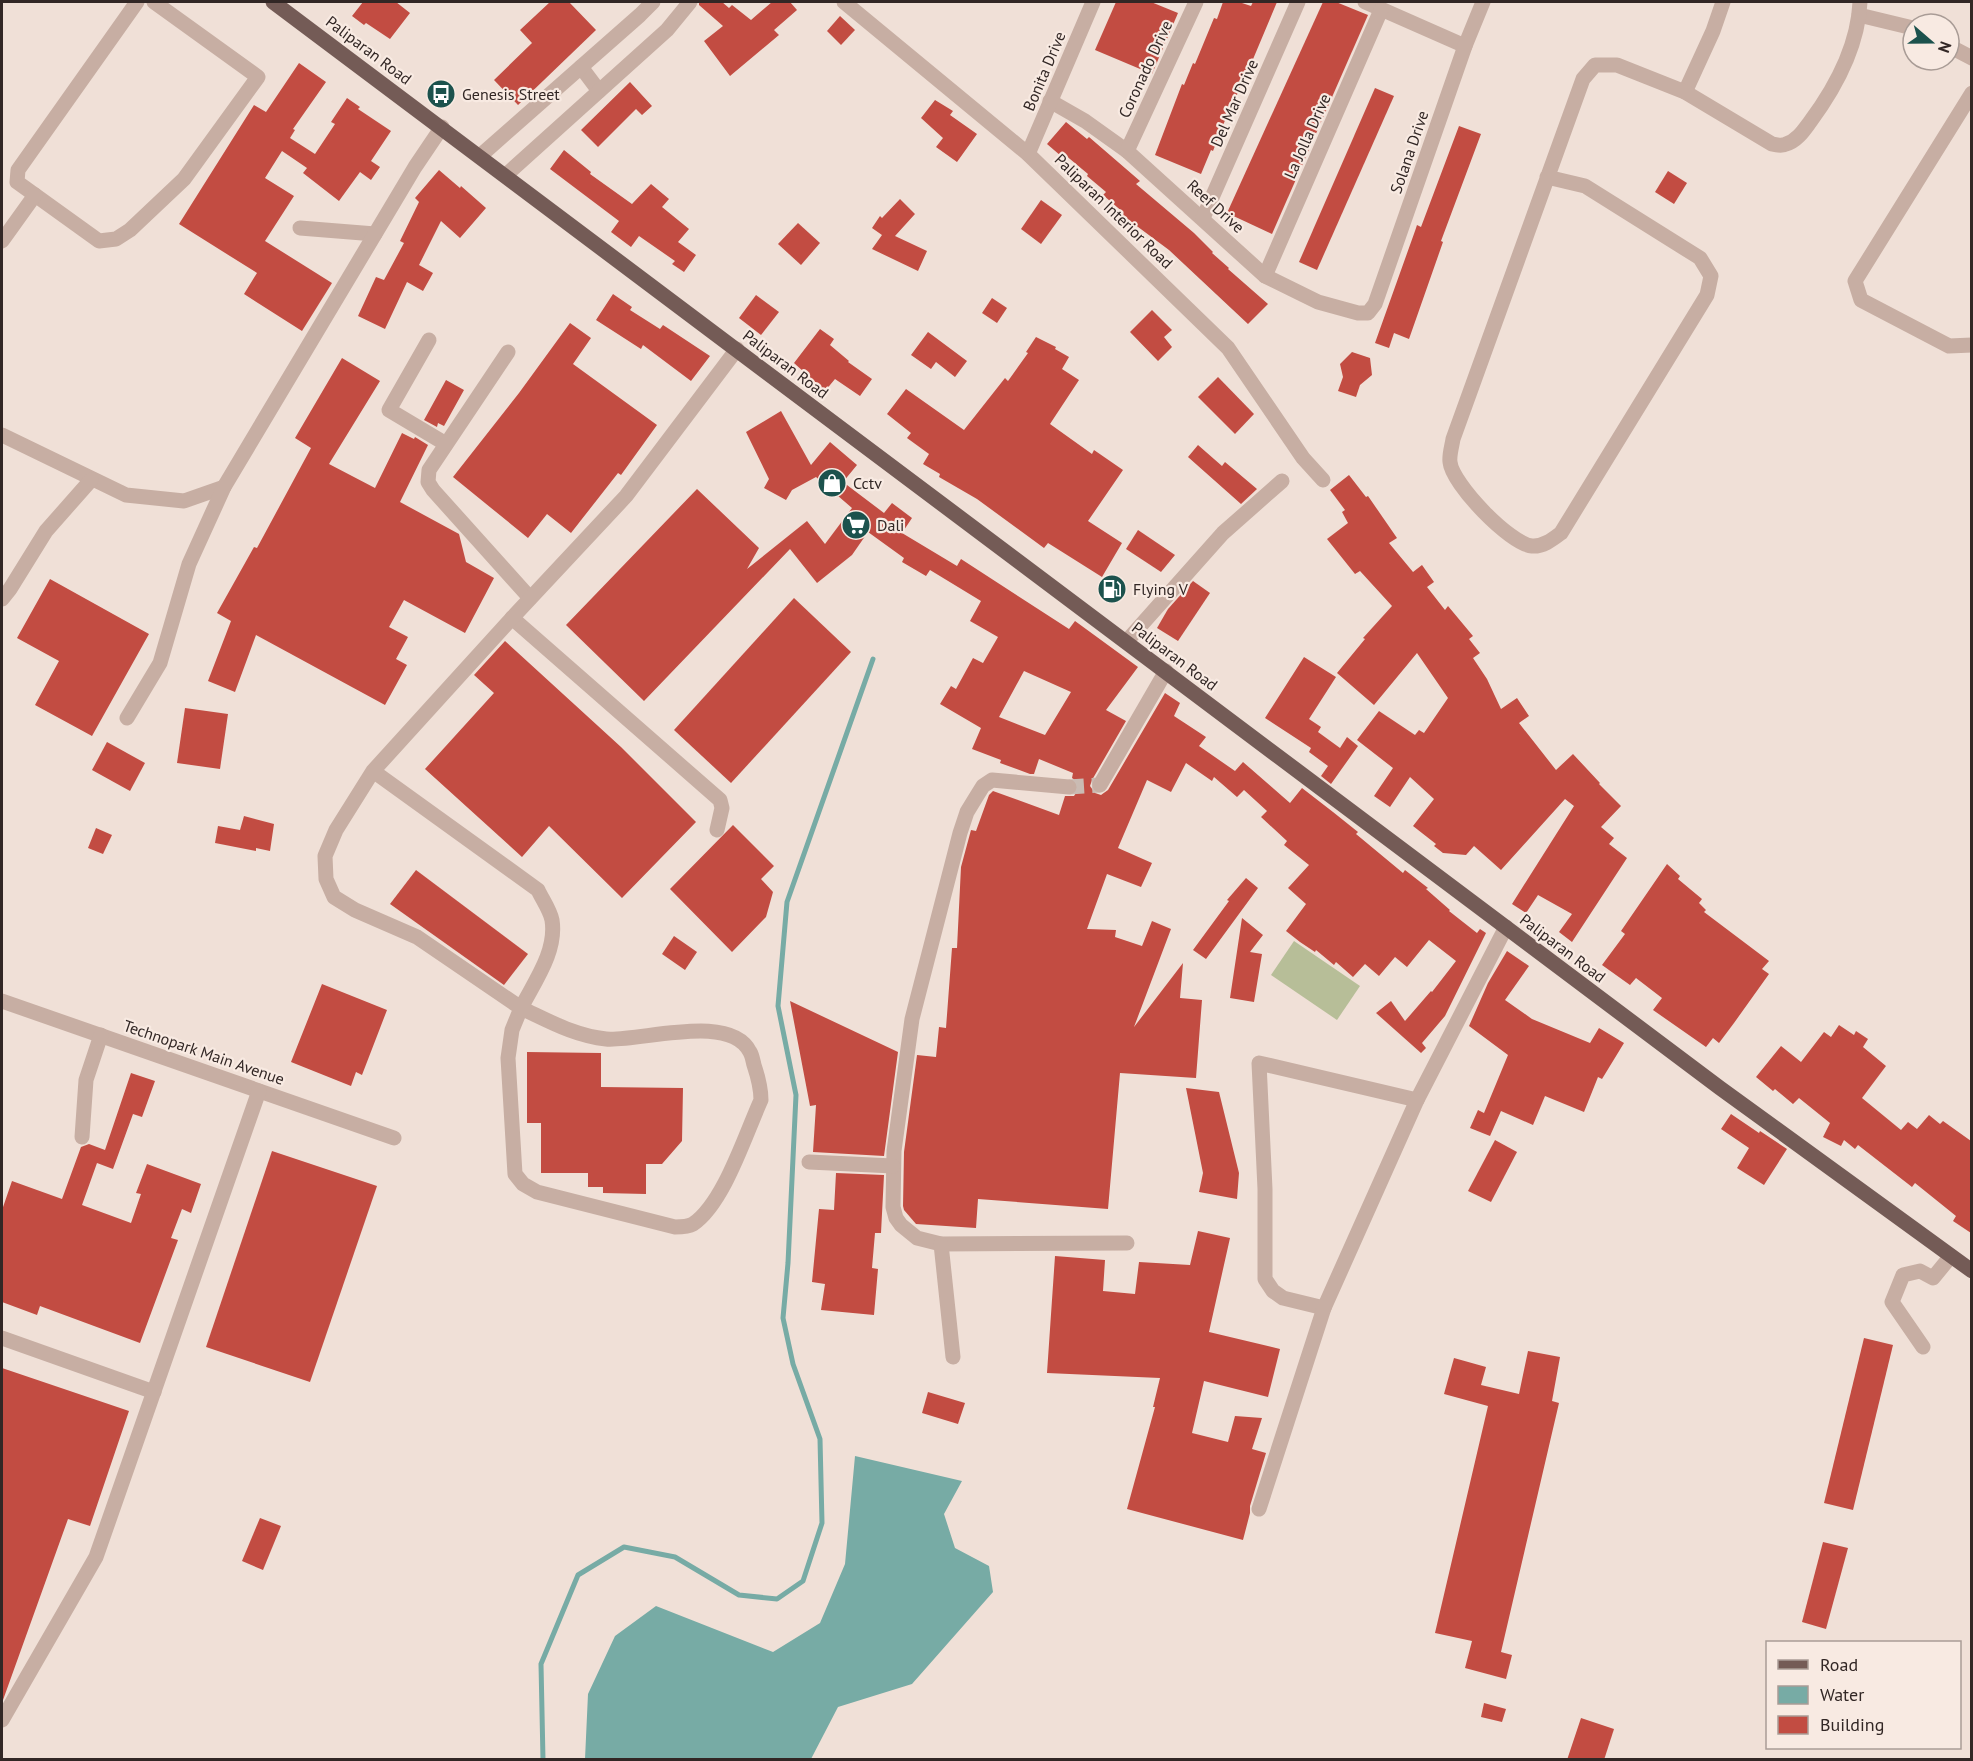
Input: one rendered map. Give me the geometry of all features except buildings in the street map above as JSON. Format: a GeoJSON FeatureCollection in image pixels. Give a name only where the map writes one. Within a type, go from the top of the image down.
{"type":"FeatureCollection","features":[{"type":"Feature","properties":{"kind":"main road","name":"Paliparan Road"},"geometry":{"type":"LineString","coordinates":[[273,2],[1720,1088],[1971,1271]]}},
{"type":"Feature","properties":{"kind":"street"},"geometry":{"type":"LineString","coordinates":[[137,2],[18,170],[17,182],[99,241],[116,239],[130,230],[184,179],[258,77],[154,2]]}},
{"type":"Feature","properties":{"kind":"street"},"geometry":{"type":"LineString","coordinates":[[480,156],[652,2]]}},
{"type":"Feature","properties":{"kind":"street"},"geometry":{"type":"LineString","coordinates":[[506,175],[667,30],[690,2]]}},
{"type":"Feature","properties":{"kind":"street","name":"Paliparan Interior Road"},"geometry":{"type":"LineString","coordinates":[[844,2],[1028,154],[1228,348],[1303,458],[1323,480]]}},
{"type":"Feature","properties":{"kind":"street","name":"Bonita Drive"},"geometry":{"type":"LineString","coordinates":[[1028,154],[1094,2]]}},
{"type":"Feature","properties":{"kind":"street","name":"Coronado Drive"},"geometry":{"type":"LineString","coordinates":[[1127,151],[1196,2]]}},
{"type":"Feature","properties":{"kind":"street","name":"Del Mar Drive"},"geometry":{"type":"LineString","coordinates":[[1203,218],[1298,2]]}},
{"type":"Feature","properties":{"kind":"street"},"geometry":{"type":"LineString","coordinates":[[1365,2],[1465,46]]}},
{"type":"Feature","properties":{"kind":"street","name":"Solana Drive"},"geometry":{"type":"LineString","coordinates":[[1368,313],[1375,304],[1465,46],[1483,2]]}},
{"type":"Feature","properties":{"kind":"street"},"geometry":{"type":"LineString","coordinates":[[1685,92],[1713,31],[1723,2]]}},
{"type":"Feature","properties":{"kind":"street"},"geometry":{"type":"LineString","coordinates":[[1547,177],[1585,186],[1700,258],[1711,276],[1707,295],[1561,533],[1546,543],[1532,546],[1519,541],[1483,512],[1458,481],[1450,462],[1453,439],[1547,177],[1583,79],[1595,65],[1617,65],[1685,92],[1772,144],[1786,145],[1800,135],[1827,99],[1848,56],[1860,8],[1901,23]]}},
{"type":"Feature","properties":{"kind":"street","name":"La Jolla Drive"},"geometry":{"type":"LineString","coordinates":[[1265,276],[1381,10]]}},
{"type":"Feature","properties":{"kind":"street"},"geometry":{"type":"LineString","coordinates":[[581,67],[600,91]]}},
{"type":"Feature","properties":{"kind":"street"},"geometry":{"type":"LineString","coordinates":[[1971,93],[1856,281],[1861,300],[1949,346],[1971,345]]}},
{"type":"Feature","properties":{"kind":"street","name":"Reef Drive"},"geometry":{"type":"LineString","coordinates":[[1050,101],[1085,121],[1127,151],[1265,276],[1318,302],[1358,313],[1368,313]]}},
{"type":"Feature","properties":{"kind":"street"},"geometry":{"type":"LineString","coordinates":[[128,718],[160,663],[189,564],[224,488],[415,167],[442,127]]}},
{"type":"Feature","properties":{"kind":"street"},"geometry":{"type":"LineString","coordinates":[[2,242],[35,195]]}},
{"type":"Feature","properties":{"kind":"street"},"geometry":{"type":"LineString","coordinates":[[300,228],[375,234]]}},
{"type":"Feature","properties":{"kind":"street"},"geometry":{"type":"LineString","coordinates":[[429,340],[389,410],[446,444]]}},
{"type":"Feature","properties":{"kind":"street"},"geometry":{"type":"LineString","coordinates":[[373,771],[538,890],[552,918],[553,934],[549,952],[521,1008],[512,1030],[508,1058],[515,1174],[523,1184],[537,1192],[675,1227],[691,1226],[709,1209],[726,1179],[761,1100],[761,1086],[749,1050],[737,1039],[719,1033],[684,1030],[608,1039],[576,1034],[521,1008],[417,937],[355,910],[334,897],[326,879],[325,856],[336,830],[373,771],[626,496],[737,349]]}},
{"type":"Feature","properties":{"kind":"street"},"geometry":{"type":"LineString","coordinates":[[507,352],[429,470],[428,482],[530,598]]}},
{"type":"Feature","properties":{"kind":"street"},"geometry":{"type":"LineString","coordinates":[[2,435],[126,495],[184,501],[224,488]]}},
{"type":"Feature","properties":{"kind":"street"},"geometry":{"type":"LineString","coordinates":[[2,599],[46,531],[91,480]]}},
{"type":"Feature","properties":{"kind":"street"},"geometry":{"type":"LineString","coordinates":[[1126,642],[1223,533],[1282,481]]}},
{"type":"Feature","properties":{"kind":"street"},"geometry":{"type":"LineString","coordinates":[[512,618],[720,800],[722,808],[717,830]]}},
{"type":"Feature","properties":{"kind":"street"},"geometry":{"type":"LineString","coordinates":[[1100,785],[1166,671]]}},
{"type":"Feature","properties":{"kind":"street"},"geometry":{"type":"LineString","coordinates":[[1069,787],[992,780],[983,786],[967,812],[912,1019],[893,1166],[893,1207],[901,1225],[916,1238],[941,1244],[1127,1243]]}},
{"type":"Feature","properties":{"kind":"street"},"geometry":{"type":"LineString","coordinates":[[1259,1509],[1324,1308],[1417,1100],[1506,927]]}},
{"type":"Feature","properties":{"kind":"street","name":"Technopark Main Avenue"},"geometry":{"type":"LineString","coordinates":[[2,1001],[394,1138]]}},
{"type":"Feature","properties":{"kind":"street"},"geometry":{"type":"LineString","coordinates":[[82,1137],[86,1080],[101,1035]]}},
{"type":"Feature","properties":{"kind":"street"},"geometry":{"type":"LineString","coordinates":[[1324,1308],[1283,1298],[1272,1291],[1265,1279],[1265,1189],[1259,1063],[1417,1100]]}},
{"type":"Feature","properties":{"kind":"street"},"geometry":{"type":"LineString","coordinates":[[2,1720],[96,1557],[259,1091]]}},
{"type":"Feature","properties":{"kind":"street"},"geometry":{"type":"LineString","coordinates":[[809,1162],[893,1166]]}},
{"type":"Feature","properties":{"kind":"street"},"geometry":{"type":"LineString","coordinates":[[941,1244],[953,1357]]}},
{"type":"Feature","properties":{"kind":"street"},"geometry":{"type":"LineString","coordinates":[[1923,1347],[1892,1302],[1903,1275],[1920,1271],[1934,1278],[1951,1256]]}},
{"type":"Feature","properties":{"kind":"street"},"geometry":{"type":"LineString","coordinates":[[2,1338],[153,1392]]}},
{"type":"Feature","properties":{"kind":"green space"},"geometry":{"type":"Polygon","coordinates":[[[1294,941],[1360,986],[1337,1020],[1271,975],[1294,941]]]}},
{"type":"Feature","properties":{"kind":"water"},"geometry":{"type":"Polygon","coordinates":[[[855,1456],[962,1481],[944,1514],[955,1548],[989,1566],[993,1592],[912,1684],[838,1707],[811,1759],[585,1759],[588,1694],[615,1636],[656,1606],[773,1652],[820,1623],[845,1564],[855,1456]]]}},
{"type":"Feature","properties":{"kind":"waterway"},"geometry":{"type":"LineString","coordinates":[[543,1760],[541,1664],[578,1575],[624,1547],[675,1557],[739,1595],[777,1599],[803,1581],[822,1523],[820,1439],[793,1364],[783,1318],[796,1095],[778,1006],[787,902],[873,659]]}},
{"type":"Feature","properties":{"kind":"tunnel"},"geometry":{"type":"LineString","coordinates":[[1069,787],[1100,785]]}},
{"type":"Feature","properties":{"kind":"place","name":"Genesis Street"},"geometry":{"type":"Point","coordinates":[441,94]}},
{"type":"Feature","properties":{"kind":"place","name":"Cctv"},"geometry":{"type":"Point","coordinates":[832,483]}},
{"type":"Feature","properties":{"kind":"place","name":"Dali"},"geometry":{"type":"Point","coordinates":[856,525]}},
{"type":"Feature","properties":{"kind":"place","name":"Flying V"},"geometry":{"type":"Point","coordinates":[1112,589]}}]}
